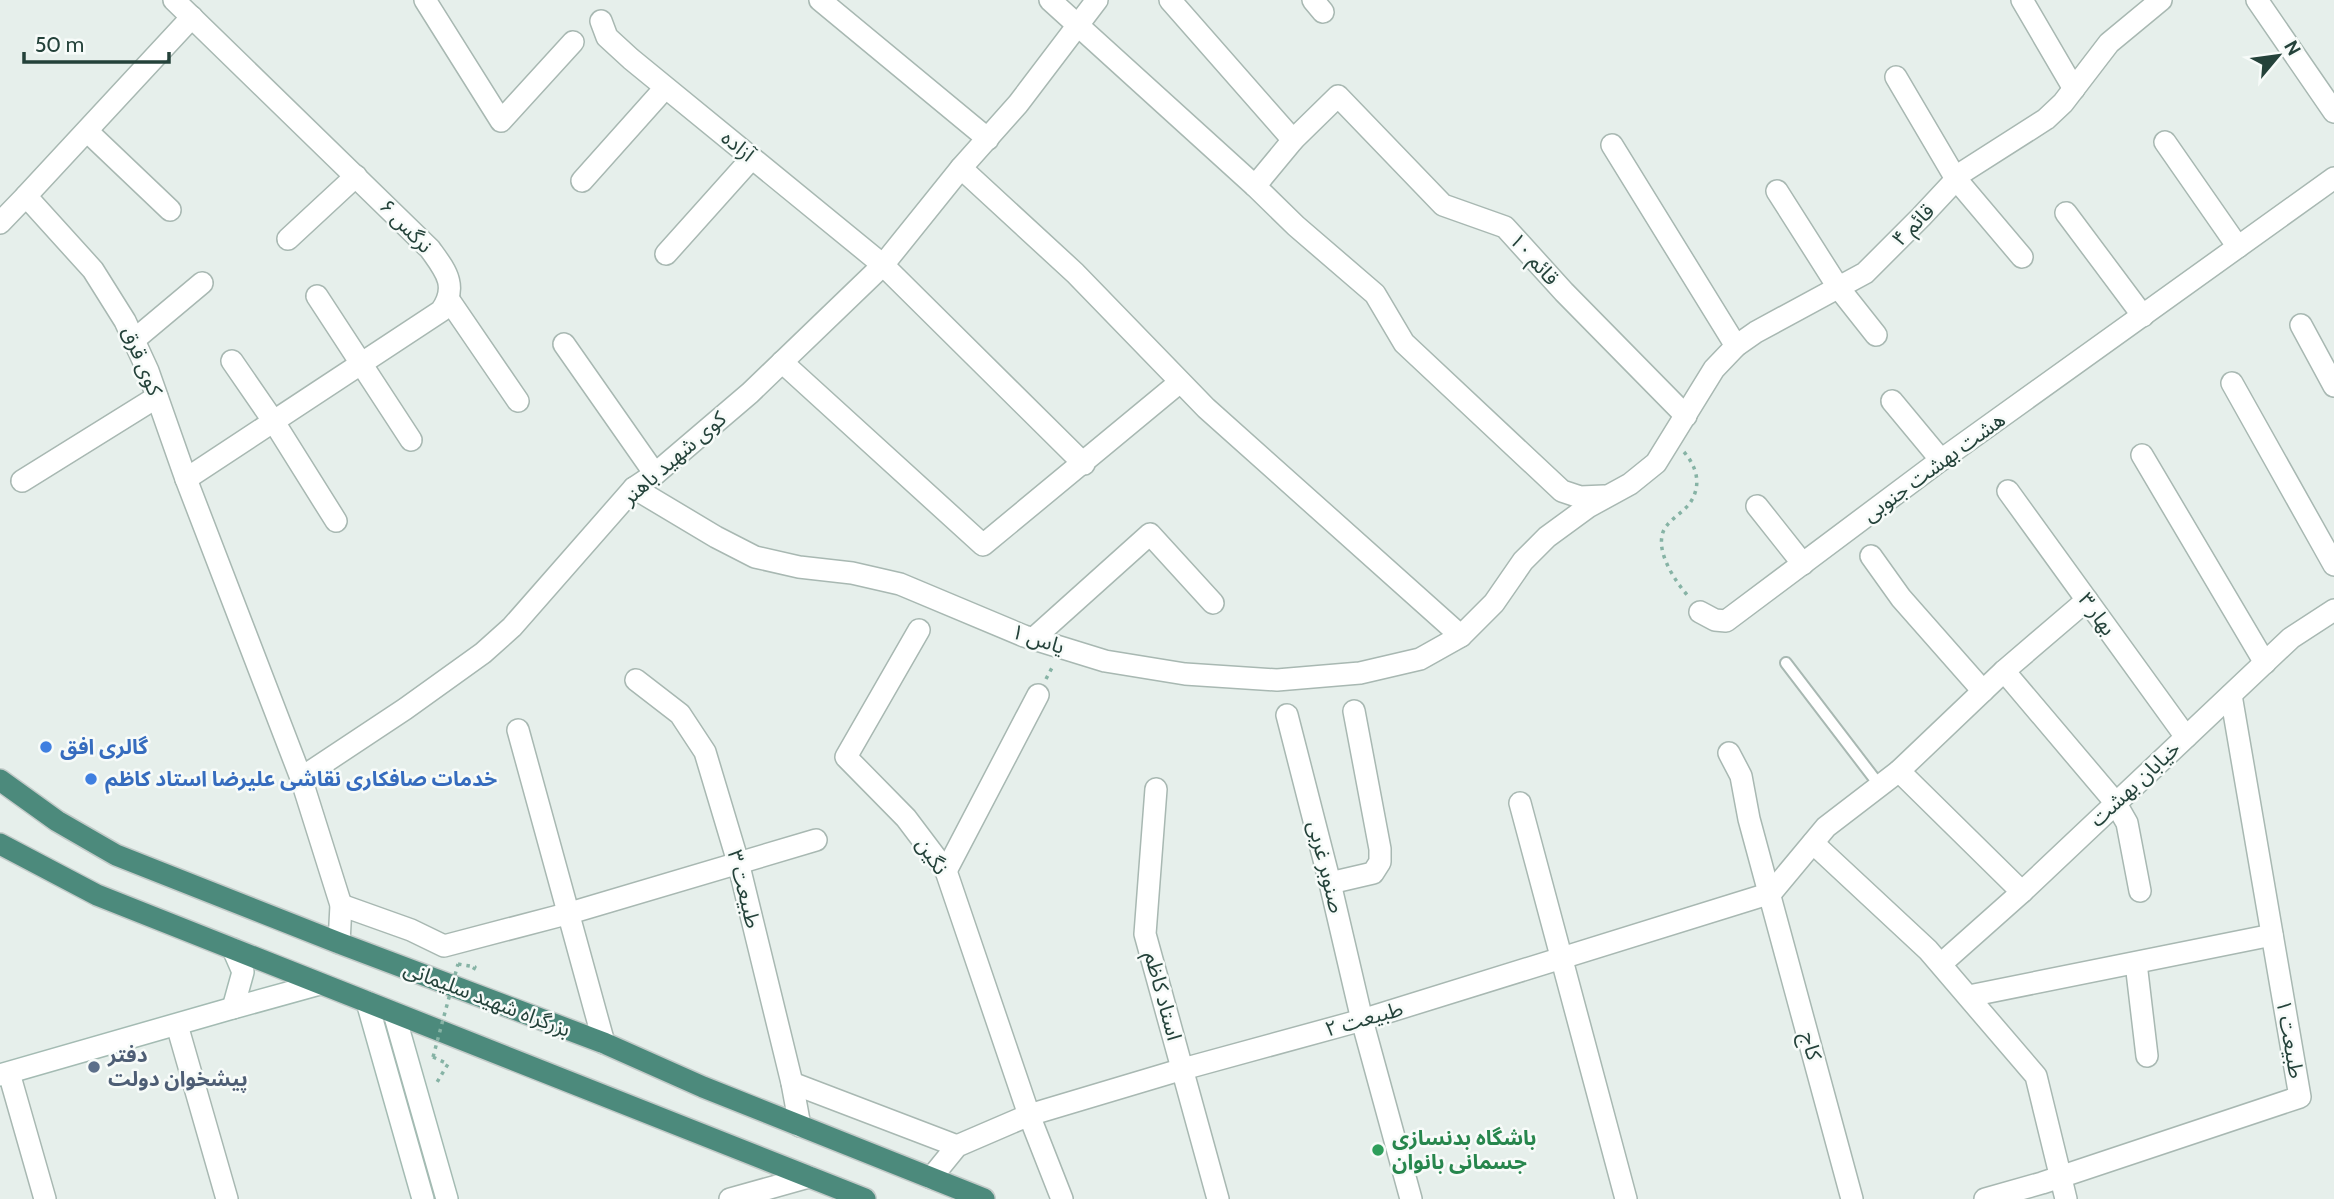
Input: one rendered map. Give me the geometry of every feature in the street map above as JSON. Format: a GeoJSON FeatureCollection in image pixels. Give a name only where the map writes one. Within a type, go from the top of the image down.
{"type":"FeatureCollection","features":[{"type":"Feature","properties":{"kind":"highway","name":"بزرگراه شهید سلیمانی"},"geometry":{"type":"LineString","coordinates":[[0,780],[57,821],[116,855],[338,943],[604,1043],[702,1087],[984,1199]]}},
{"type":"Feature","properties":{"kind":"highway"},"geometry":{"type":"LineString","coordinates":[[0,844],[97,895],[809,1177],[845,1195],[864,1199]]}},
{"type":"Feature","properties":{"kind":"street","name":"نرگس ۶"},"geometry":{"type":"LineString","coordinates":[[174,0],[430,248],[444,269],[450,288],[449,300]]}},
{"type":"Feature","properties":{"kind":"street"},"geometry":{"type":"LineString","coordinates":[[425,0],[501,121],[573,42]]}},
{"type":"Feature","properties":{"kind":"street"},"geometry":{"type":"LineString","coordinates":[[820,0],[988,139]]}},
{"type":"Feature","properties":{"kind":"street"},"geometry":{"type":"LineString","coordinates":[[1050,0],[1296,226],[1375,294],[1404,343],[1562,491],[1580,497],[1609,496]]}},
{"type":"Feature","properties":{"kind":"street","name":"کوی شهید باهنر"},"geometry":{"type":"LineString","coordinates":[[301,778],[483,653],[512,627],[634,488],[655,474],[750,393],[883,265],[961,168],[1018,104],[1097,0]]}},
{"type":"Feature","properties":{"kind":"street"},"geometry":{"type":"LineString","coordinates":[[1170,0],[1293,140],[1255,186]]}},
{"type":"Feature","properties":{"kind":"street"},"geometry":{"type":"LineString","coordinates":[[2022,0],[2074,89]]}},
{"type":"Feature","properties":{"kind":"street"},"geometry":{"type":"LineString","coordinates":[[2258,0],[2334,112]]}},
{"type":"Feature","properties":{"kind":"street","name":"قائم ۴"},"geometry":{"type":"LineString","coordinates":[[1609,496],[1630,484],[1656,463],[1714,369],[1737,346],[1756,332],[1864,273],[1956,179],[1986,156],[2046,119],[2074,89],[2109,43],[2159,1]]}},
{"type":"Feature","properties":{"kind":"street"},"geometry":{"type":"LineString","coordinates":[[0,223],[192,17]]}},
{"type":"Feature","properties":{"kind":"street","name":"آزاده"},"geometry":{"type":"LineString","coordinates":[[601,21],[607,37],[665,88],[883,265],[1084,464]]}},
{"type":"Feature","properties":{"kind":"street"},"geometry":{"type":"LineString","coordinates":[[1896,77],[1956,179],[2022,257]]}},
{"type":"Feature","properties":{"kind":"street"},"geometry":{"type":"LineString","coordinates":[[582,181],[665,88]]}},
{"type":"Feature","properties":{"kind":"street","name":"قائم ۱۰"},"geometry":{"type":"LineString","coordinates":[[1293,140],[1338,96],[1443,205],[1505,227],[1564,292],[1686,415]]}},
{"type":"Feature","properties":{"kind":"street"},"geometry":{"type":"LineString","coordinates":[[87,131],[170,210]]}},
{"type":"Feature","properties":{"kind":"street"},"geometry":{"type":"LineString","coordinates":[[2165,142],[2238,247]]}},
{"type":"Feature","properties":{"kind":"street"},"geometry":{"type":"LineString","coordinates":[[1612,145],[1737,346]]}},
{"type":"Feature","properties":{"kind":"street"},"geometry":{"type":"LineString","coordinates":[[666,254],[751,158]]}},
{"type":"Feature","properties":{"kind":"street"},"geometry":{"type":"LineString","coordinates":[[961,168],[1075,273],[1206,408],[1461,636]]}},
{"type":"Feature","properties":{"kind":"street"},"geometry":{"type":"LineString","coordinates":[[288,239],[356,176]]}},
{"type":"Feature","properties":{"kind":"street","name":"هشت بهشت جنوبی"},"geometry":{"type":"LineString","coordinates":[[1700,612],[1715,620],[1726,621],[1941,460],[2334,178]]}},
{"type":"Feature","properties":{"kind":"street"},"geometry":{"type":"LineString","coordinates":[[1777,191],[1838,287],[1876,335]]}},
{"type":"Feature","properties":{"kind":"street","name":"کوی قرق"},"geometry":{"type":"LineString","coordinates":[[26,197],[93,270],[125,321],[158,397],[186,479],[301,778]]}},
{"type":"Feature","properties":{"kind":"street"},"geometry":{"type":"LineString","coordinates":[[2066,213],[2143,316]]}},
{"type":"Feature","properties":{"kind":"street"},"geometry":{"type":"LineString","coordinates":[[134,341],[202,284]]}},
{"type":"Feature","properties":{"kind":"street"},"geometry":{"type":"LineString","coordinates":[[317,296],[411,440]]}},
{"type":"Feature","properties":{"kind":"street"},"geometry":{"type":"LineString","coordinates":[[186,479],[441,311],[449,300],[518,401]]}},
{"type":"Feature","properties":{"kind":"street"},"geometry":{"type":"LineString","coordinates":[[2301,325],[2334,386]]}},
{"type":"Feature","properties":{"kind":"street"},"geometry":{"type":"LineString","coordinates":[[564,344],[655,474]]}},
{"type":"Feature","properties":{"kind":"street"},"geometry":{"type":"LineString","coordinates":[[232,361],[336,521]]}},
{"type":"Feature","properties":{"kind":"street"},"geometry":{"type":"LineString","coordinates":[[782,362],[983,545],[1181,382]]}},
{"type":"Feature","properties":{"kind":"street"},"geometry":{"type":"LineString","coordinates":[[2232,383],[2334,565]]}},
{"type":"Feature","properties":{"kind":"street"},"geometry":{"type":"LineString","coordinates":[[22,481],[158,397]]}},
{"type":"Feature","properties":{"kind":"street"},"geometry":{"type":"LineString","coordinates":[[1892,401],[1941,460]]}},
{"type":"Feature","properties":{"kind":"street"},"geometry":{"type":"LineString","coordinates":[[2142,455],[2265,663]]}},
{"type":"Feature","properties":{"kind":"street","name":"یاس ۱"},"geometry":{"type":"LineString","coordinates":[[634,488],[755,557],[900,584],[1033,639],[1105,661],[1185,674],[1277,680],[1360,673],[1420,659],[1461,636],[1494,603],[1523,561],[1547,537],[1588,507],[1609,496]]}},
{"type":"Feature","properties":{"kind":"street","name":"بهار ۳"},"geometry":{"type":"LineString","coordinates":[[2008,491],[2186,737]]}},
{"type":"Feature","properties":{"kind":"street"},"geometry":{"type":"LineString","coordinates":[[1757,506],[1803,565]]}},
{"type":"Feature","properties":{"kind":"street"},"geometry":{"type":"LineString","coordinates":[[1033,639],[1150,534],[1213,603]]}},
{"type":"Feature","properties":{"kind":"street"},"geometry":{"type":"LineString","coordinates":[[1871,556],[1901,598],[1983,691]]}},
{"type":"Feature","properties":{"kind":"street"},"geometry":{"type":"LineString","coordinates":[[1771,893],[1826,827],[1899,771],[2004,671],[2087,600]]}},
{"type":"Feature","properties":{"kind":"street","name":"خیابان بهشت"},"geometry":{"type":"LineString","coordinates":[[1941,964],[2022,892],[2291,638],[2334,610]]}},
{"type":"Feature","properties":{"kind":"street","name":"نگین"},"geometry":{"type":"LineString","coordinates":[[919,630],[846,757],[906,818],[946,871],[1029,1115],[1062,1199]]}},
{"type":"Feature","properties":{"kind":"street"},"geometry":{"type":"LineString","coordinates":[[2004,671],[2115,802],[2127,823],[2140,891]]}},
{"type":"Feature","properties":{"kind":"street","name":"طبیعت ٣"},"geometry":{"type":"LineString","coordinates":[[636,680],[680,714],[705,752],[738,862],[800,1126]]}},
{"type":"Feature","properties":{"kind":"street"},"geometry":{"type":"LineString","coordinates":[[946,871],[1038,695]]}},
{"type":"Feature","properties":{"kind":"street","name":"طبیعت ۱"},"geometry":{"type":"LineString","coordinates":[[1984,1199],[2061,1177],[2300,1097],[2231,695]]}},
{"type":"Feature","properties":{"kind":"street"},"geometry":{"type":"LineString","coordinates":[[1330,883],[1373,873],[1380,862],[1380,849],[1354,711]]}},
{"type":"Feature","properties":{"kind":"street","name":"صنوبر غربی"},"geometry":{"type":"LineString","coordinates":[[1287,715],[1362,1020],[1411,1199]]}},
{"type":"Feature","properties":{"kind":"street"},"geometry":{"type":"LineString","coordinates":[[518,730],[604,1043]]}},
{"type":"Feature","properties":{"kind":"street","name":"کاج"},"geometry":{"type":"LineString","coordinates":[[1729,753],[1741,776],[1749,819],[1852,1199]]}},
{"type":"Feature","properties":{"kind":"street"},"geometry":{"type":"LineString","coordinates":[[1899,771],[2022,892]]}},
{"type":"Feature","properties":{"kind":"street"},"geometry":{"type":"LineString","coordinates":[[301,778],[341,905],[338,943]]}},
{"type":"Feature","properties":{"kind":"street","name":"استاد کاظم"},"geometry":{"type":"LineString","coordinates":[[1156,789],[1145,934],[1218,1199]]}},
{"type":"Feature","properties":{"kind":"street"},"geometry":{"type":"LineString","coordinates":[[1520,803],[1626,1199]]}},
{"type":"Feature","properties":{"kind":"street"},"geometry":{"type":"LineString","coordinates":[[341,905],[411,930],[444,946],[570,913],[816,840]]}},
{"type":"Feature","properties":{"kind":"street"},"geometry":{"type":"LineString","coordinates":[[1813,843],[1941,964],[2036,1076],[2066,1199]]}},
{"type":"Feature","properties":{"kind":"street","name":"طبیعت ۲"},"geometry":{"type":"LineString","coordinates":[[957,1146],[1029,1115],[1362,1020],[1771,893]]}},
{"type":"Feature","properties":{"kind":"street"},"geometry":{"type":"LineString","coordinates":[[1969,996],[2272,936]]}},
{"type":"Feature","properties":{"kind":"street"},"geometry":{"type":"LineString","coordinates":[[233,949],[243,972],[233,1009]]}},
{"type":"Feature","properties":{"kind":"street"},"geometry":{"type":"LineString","coordinates":[[2136,963],[2147,1056]]}},
{"type":"Feature","properties":{"kind":"street"},"geometry":{"type":"LineString","coordinates":[[45,1199],[5,1074],[320,984]]}},
{"type":"Feature","properties":{"kind":"street"},"geometry":{"type":"LineString","coordinates":[[367,1002],[423,1199]]}},
{"type":"Feature","properties":{"kind":"street"},"geometry":{"type":"LineString","coordinates":[[394,1013],[447,1199]]}},
{"type":"Feature","properties":{"kind":"street"},"geometry":{"type":"LineString","coordinates":[[177,1024],[227,1199]]}},
{"type":"Feature","properties":{"kind":"street"},"geometry":{"type":"LineString","coordinates":[[792,1083],[957,1146],[931,1178]]}},
{"type":"Feature","properties":{"kind":"street"},"geometry":{"type":"LineString","coordinates":[[730,1199],[809,1177]]}},
{"type":"Feature","properties":{"kind":"lane"},"geometry":{"type":"LineString","coordinates":[[1786,663],[1880,786]]}},
{"type":"Feature","properties":{"kind":"path"},"geometry":{"type":"LineString","coordinates":[[1667,446],[1682,449],[1698,475],[1691,502],[1665,528],[1662,536],[1667,564],[1680,587],[1700,612]]}},
{"type":"Feature","properties":{"kind":"path"},"geometry":{"type":"LineString","coordinates":[[1038,695],[1064,647]]}},
{"type":"Feature","properties":{"kind":"path"},"geometry":{"type":"LineString","coordinates":[[447,1064],[433,1057],[458,964],[475,967]]}},
{"type":"Feature","properties":{"kind":"place","name":"گالری افق"},"geometry":{"type":"Point","coordinates":[46,747]}},
{"type":"Feature","properties":{"kind":"place","name":"خدمات صافکاری نقاشی علیرضا استاد کاظم"},"geometry":{"type":"Point","coordinates":[91,779]}},
{"type":"Feature","properties":{"kind":"place","name":"دفتر پیشخوان دولت"},"geometry":{"type":"Point","coordinates":[94,1067]}},
{"type":"Feature","properties":{"kind":"place","name":"باشگاه بدنسازی جسمانی بانوان"},"geometry":{"type":"Point","coordinates":[1378,1150]}}]}
